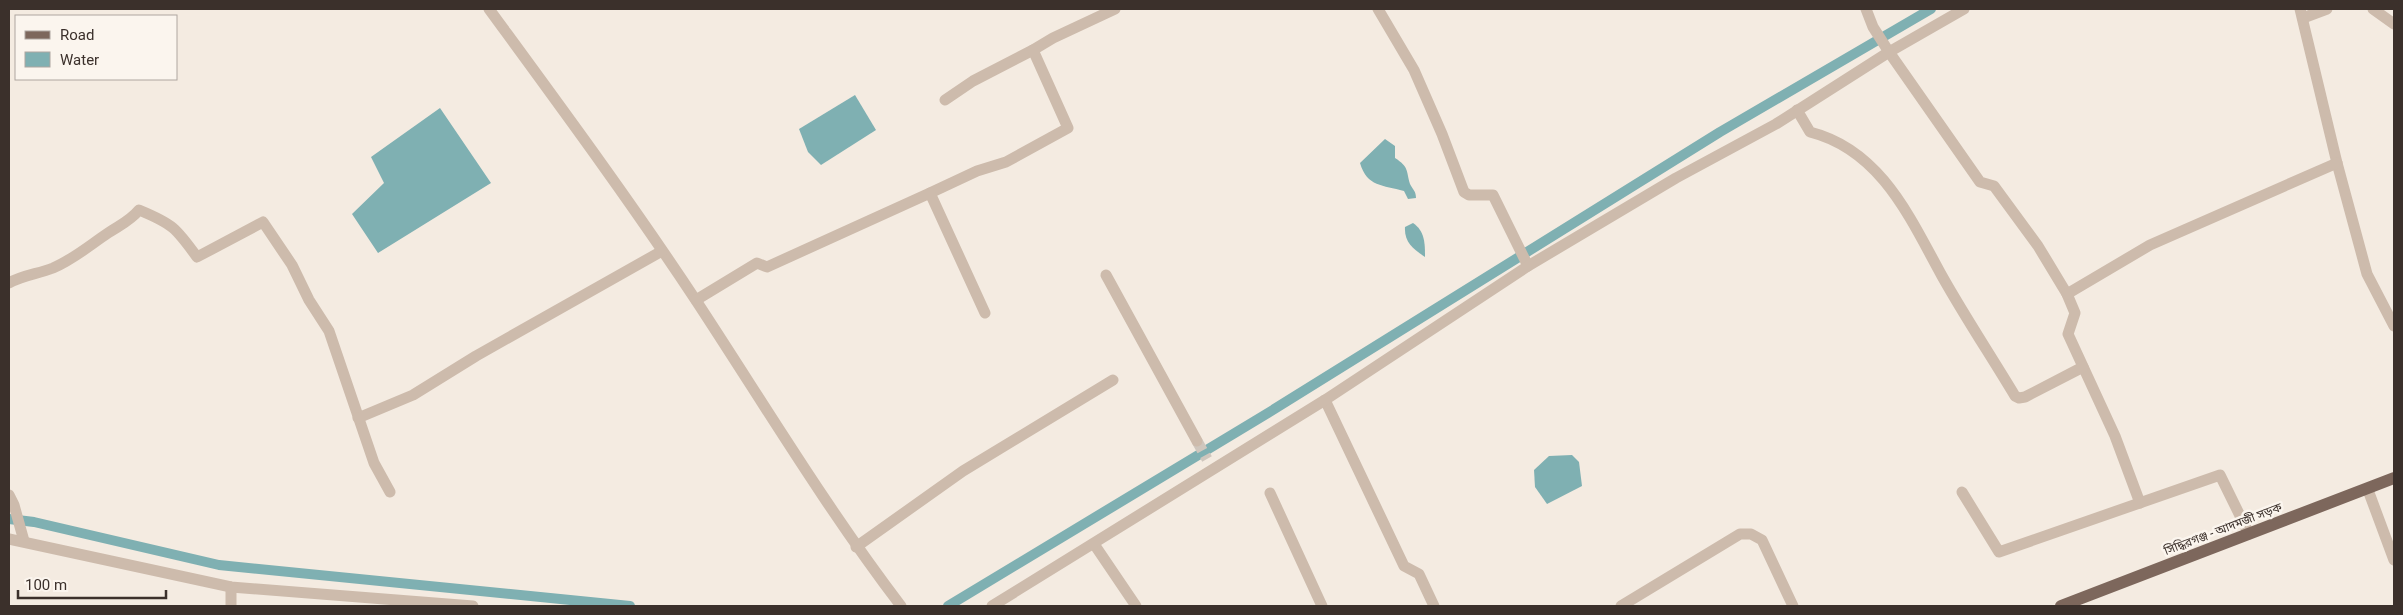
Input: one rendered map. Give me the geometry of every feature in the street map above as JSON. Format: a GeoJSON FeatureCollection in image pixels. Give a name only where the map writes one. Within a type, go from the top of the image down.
{"type":"FeatureCollection","features":[{"type":"Feature","properties":{"kind":"main road","name":"সিদ্ধিরগঞ্জ - আদমজী সড়ক"},"geometry":{"type":"LineString","coordinates":[[2061,606],[2368,490],[2394,478]]}},
{"type":"Feature","properties":{"kind":"street"},"geometry":{"type":"LineString","coordinates":[[490,9],[587,142],[696,300],[856,547],[901,606]]}},
{"type":"Feature","properties":{"kind":"street"},"geometry":{"type":"LineString","coordinates":[[946,100],[973,81],[1033,50],[1036,46],[1115,9]]}},
{"type":"Feature","properties":{"kind":"street"},"geometry":{"type":"LineString","coordinates":[[1378,9],[1414,70],[1442,134],[1464,192],[1468,195],[1493,195],[1526,262]]}},
{"type":"Feature","properties":{"kind":"street"},"geometry":{"type":"LineString","coordinates":[[1866,9],[1873,27],[1980,182],[1994,186],[2033,238],[2067,294],[2075,313],[2068,334],[2115,436],[2140,503]]}},
{"type":"Feature","properties":{"kind":"street"},"geometry":{"type":"LineString","coordinates":[[992,606],[1094,544],[1210,464],[1325,400],[1526,262],[1797,110],[1887,48],[1964,9]]}},
{"type":"Feature","properties":{"kind":"street"},"geometry":{"type":"LineString","coordinates":[[2327,9],[2301,13],[2337,163],[2367,274],[2394,326]]}},
{"type":"Feature","properties":{"kind":"street"},"geometry":{"type":"LineString","coordinates":[[2373,9],[2394,24]]}},
{"type":"Feature","properties":{"kind":"street"},"geometry":{"type":"LineString","coordinates":[[696,300],[756,263],[767,267],[977,171],[1006,162],[1068,128],[1033,50]]}},
{"type":"Feature","properties":{"kind":"street"},"geometry":{"type":"LineString","coordinates":[[1797,110],[1810,132],[1822,135],[1850,148],[1901,201],[1942,276],[2016,396],[2019,398],[2025,397],[2083,367]]}},
{"type":"Feature","properties":{"kind":"street"},"geometry":{"type":"LineString","coordinates":[[2067,294],[2150,245],[2337,163]]}},
{"type":"Feature","properties":{"kind":"street"},"geometry":{"type":"LineString","coordinates":[[930,193],[985,313]]}},
{"type":"Feature","properties":{"kind":"street"},"geometry":{"type":"LineString","coordinates":[[9,283],[20,276],[51,268],[74,258],[110,231],[130,220],[139,210],[168,222],[180,234],[197,257],[263,222],[292,265],[309,300],[329,331],[374,463],[390,492]]}},
{"type":"Feature","properties":{"kind":"street"},"geometry":{"type":"LineString","coordinates":[[358,418],[413,395],[476,356],[662,251]]}},
{"type":"Feature","properties":{"kind":"street"},"geometry":{"type":"LineString","coordinates":[[1106,275],[1197,441]]}},
{"type":"Feature","properties":{"kind":"street"},"geometry":{"type":"LineString","coordinates":[[856,547],[963,471],[1081,397],[1113,380]]}},
{"type":"Feature","properties":{"kind":"street"},"geometry":{"type":"LineString","coordinates":[[1325,400],[1404,566],[1419,574],[1434,606]]}},
{"type":"Feature","properties":{"kind":"street"},"geometry":{"type":"LineString","coordinates":[[1962,492],[1999,552],[2220,475],[2249,534]]}},
{"type":"Feature","properties":{"kind":"street"},"geometry":{"type":"LineString","coordinates":[[2368,490],[2394,560]]}},
{"type":"Feature","properties":{"kind":"street"},"geometry":{"type":"LineString","coordinates":[[1270,493],[1322,606]]}},
{"type":"Feature","properties":{"kind":"street"},"geometry":{"type":"LineString","coordinates":[[9,495],[14,505],[24,541]]}},
{"type":"Feature","properties":{"kind":"street"},"geometry":{"type":"LineString","coordinates":[[1621,606],[1740,534],[1751,534],[1762,540],[1792,606]]}},
{"type":"Feature","properties":{"kind":"street"},"geometry":{"type":"LineString","coordinates":[[9,540],[24,541],[231,587],[473,606]]}},
{"type":"Feature","properties":{"kind":"street"},"geometry":{"type":"LineString","coordinates":[[1094,544],[1136,606]]}},
{"type":"Feature","properties":{"kind":"street"},"geometry":{"type":"LineString","coordinates":[[231,587],[231,606]]}},
{"type":"Feature","properties":{"kind":"water"},"geometry":{"type":"Polygon","coordinates":[[[855,95],[876,130],[821,165],[808,152],[799,129],[855,95]]]}},
{"type":"Feature","properties":{"kind":"water"},"geometry":{"type":"Polygon","coordinates":[[[440,108],[491,183],[378,253],[352,214],[384,183],[371,157],[440,108]]]}},
{"type":"Feature","properties":{"kind":"water"},"geometry":{"type":"Polygon","coordinates":[[[1385,139],[1395,146],[1395,158],[1406,169],[1416,198],[1408,199],[1404,191],[1371,181],[1363,171],[1360,163],[1385,139]]]}},
{"type":"Feature","properties":{"kind":"water"},"geometry":{"type":"Polygon","coordinates":[[[1413,223],[1422,234],[1425,257],[1413,248],[1406,237],[1405,227],[1413,223]]]}},
{"type":"Feature","properties":{"kind":"water"},"geometry":{"type":"Polygon","coordinates":[[[1572,455],[1579,462],[1582,486],[1547,504],[1535,487],[1534,470],[1549,456],[1572,455]]]}},
{"type":"Feature","properties":{"kind":"waterway"},"geometry":{"type":"LineString","coordinates":[[948,606],[1268,413],[1720,132],[1931,9]]}},
{"type":"Feature","properties":{"kind":"waterway"},"geometry":{"type":"LineString","coordinates":[[9,519],[34,522],[219,565],[630,606]]}},
{"type":"Feature","properties":{"kind":"tunnel"},"geometry":{"type":"LineString","coordinates":[[1197,441],[1207,459]]}}]}
